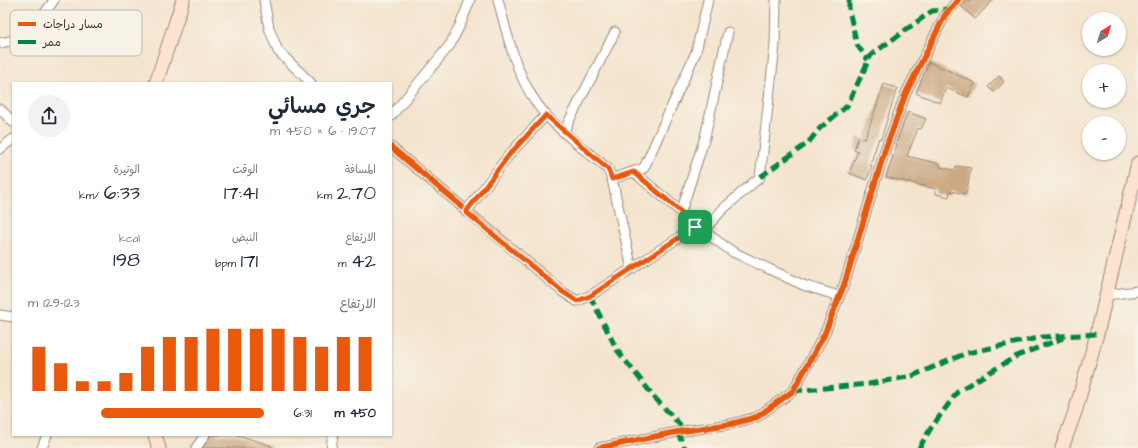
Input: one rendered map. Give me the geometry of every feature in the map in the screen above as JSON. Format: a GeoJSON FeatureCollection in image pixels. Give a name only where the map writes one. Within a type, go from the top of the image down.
{"type":"FeatureCollection","features":[{"type":"Feature","properties":{"kind":"street"},"geometry":{"type":"LineString","coordinates":[[47,10],[54,0]]}},
{"type":"Feature","properties":{"kind":"street"},"geometry":{"type":"LineString","coordinates":[[264,0],[269,28],[278,51],[310,82]]}},
{"type":"Feature","properties":{"kind":"street"},"geometry":{"type":"LineString","coordinates":[[392,115],[450,45],[470,0]]}},
{"type":"Feature","properties":{"kind":"street"},"geometry":{"type":"LineString","coordinates":[[498,0],[522,81],[546,115],[608,169],[612,179],[632,269]]}},
{"type":"Feature","properties":{"kind":"street"},"geometry":{"type":"LineString","coordinates":[[612,179],[644,168],[696,52],[708,0]]}},
{"type":"Feature","properties":{"kind":"street"},"geometry":{"type":"LineString","coordinates":[[392,148],[466,212],[563,292],[577,301],[590,296],[699,229],[760,177],[775,45],[776,0]]}},
{"type":"Feature","properties":{"kind":"street"},"geometry":{"type":"LineString","coordinates":[[599,448],[661,435],[731,424],[757,417],[792,391],[824,335],[839,296],[906,93],[945,15],[958,0]]}},
{"type":"Feature","properties":{"kind":"street"},"geometry":{"type":"LineString","coordinates":[[156,82],[181,1]]}},
{"type":"Feature","properties":{"kind":"street"},"geometry":{"type":"LineString","coordinates":[[564,131],[615,32]]}},
{"type":"Feature","properties":{"kind":"street"},"geometry":{"type":"LineString","coordinates":[[681,212],[705,137],[728,32]]}},
{"type":"Feature","properties":{"kind":"street"},"geometry":{"type":"LineString","coordinates":[[0,43],[10,41]]}},
{"type":"Feature","properties":{"kind":"street"},"geometry":{"type":"LineString","coordinates":[[0,109],[12,121]]}},
{"type":"Feature","properties":{"kind":"street"},"geometry":{"type":"LineString","coordinates":[[466,212],[509,155],[546,115]]}},
{"type":"Feature","properties":{"kind":"street"},"geometry":{"type":"LineString","coordinates":[[0,149],[12,140]]}},
{"type":"Feature","properties":{"kind":"street"},"geometry":{"type":"LineString","coordinates":[[1062,448],[1076,409],[1106,295],[1138,163]]}},
{"type":"Feature","properties":{"kind":"street"},"geometry":{"type":"LineString","coordinates":[[634,172],[699,229],[733,252],[803,285],[839,296]]}},
{"type":"Feature","properties":{"kind":"street"},"geometry":{"type":"LineString","coordinates":[[1106,295],[1138,291]]}},
{"type":"Feature","properties":{"kind":"street"},"geometry":{"type":"LineString","coordinates":[[0,315],[12,317]]}},
{"type":"Feature","properties":{"kind":"street"},"geometry":{"type":"LineString","coordinates":[[42,448],[46,436]]}},
{"type":"Feature","properties":{"kind":"street"},"geometry":{"type":"LineString","coordinates":[[155,436],[159,448]]}},
{"type":"Feature","properties":{"kind":"street"},"geometry":{"type":"LineString","coordinates":[[196,448],[204,436]]}},
{"type":"Feature","properties":{"kind":"street"},"geometry":{"type":"LineString","coordinates":[[331,448],[333,436]]}},
{"type":"Feature","properties":{"kind":"building"},"geometry":{"type":"Polygon","coordinates":[[[966,0],[993,0],[975,19],[961,6],[966,0]]]}},
{"type":"Feature","properties":{"kind":"building"},"geometry":{"type":"Polygon","coordinates":[[[929,62],[975,83],[968,97],[946,88],[940,103],[916,93],[929,62]]]}},
{"type":"Feature","properties":{"kind":"building"},"geometry":{"type":"Polygon","coordinates":[[[999,76],[1004,82],[994,92],[988,87],[999,76]]]}},
{"type":"Feature","properties":{"kind":"building"},"geometry":{"type":"Polygon","coordinates":[[[884,84],[897,88],[881,139],[879,138],[870,165],[872,166],[867,180],[849,173],[858,151],[854,150],[858,137],[865,139],[884,84]]]}},
{"type":"Feature","properties":{"kind":"building"},"geometry":{"type":"Polygon","coordinates":[[[908,112],[926,119],[921,129],[918,128],[907,156],[940,164],[940,167],[955,170],[956,166],[971,168],[966,194],[950,191],[949,197],[936,194],[936,189],[886,177],[897,144],[896,143],[908,112]]]}},
{"type":"Feature","properties":{"kind":"building"},"geometry":{"type":"Polygon","coordinates":[[[210,436],[241,436],[272,446],[271,448],[203,448],[210,436]]]}},
{"type":"Feature","properties":{"kind":"marked path"},"geometry":{"type":"LineString","coordinates":[[849,0],[849,10],[857,45],[868,60]]}},
{"type":"Feature","properties":{"kind":"marked path"},"geometry":{"type":"LineString","coordinates":[[760,177],[808,143],[820,128],[847,106],[871,55],[932,11],[950,9]]}},
{"type":"Feature","properties":{"kind":"marked path"},"geometry":{"type":"LineString","coordinates":[[590,296],[617,350],[655,398],[686,431]]}},
{"type":"Feature","properties":{"kind":"marked path"},"geometry":{"type":"LineString","coordinates":[[793,391],[869,384],[912,376],[967,353],[1043,337],[1097,334]]}},
{"type":"Feature","properties":{"kind":"marked path"},"geometry":{"type":"LineString","coordinates":[[919,448],[931,428],[958,391],[1017,356],[1063,338]]}},
{"type":"Feature","properties":{"kind":"marked path"},"geometry":{"type":"LineString","coordinates":[[677,432],[685,448]]}},
{"type":"Feature","properties":{"kind":"cycle path"},"geometry":{"type":"LineString","coordinates":[[599,448],[677,432],[731,424],[757,417],[793,391],[824,335],[844,285],[885,150],[906,93],[945,15],[958,0]]}},
{"type":"Feature","properties":{"kind":"cycle path"},"geometry":{"type":"LineString","coordinates":[[392,148],[563,292],[577,301],[590,296],[695,227]]}},
{"type":"Feature","properties":{"kind":"route"},"geometry":{"type":"LineString","coordinates":[[546,115],[608,169],[612,179],[634,172],[681,212],[695,227],[590,296],[577,301],[563,292],[466,212],[509,155],[546,115]]}}]}
